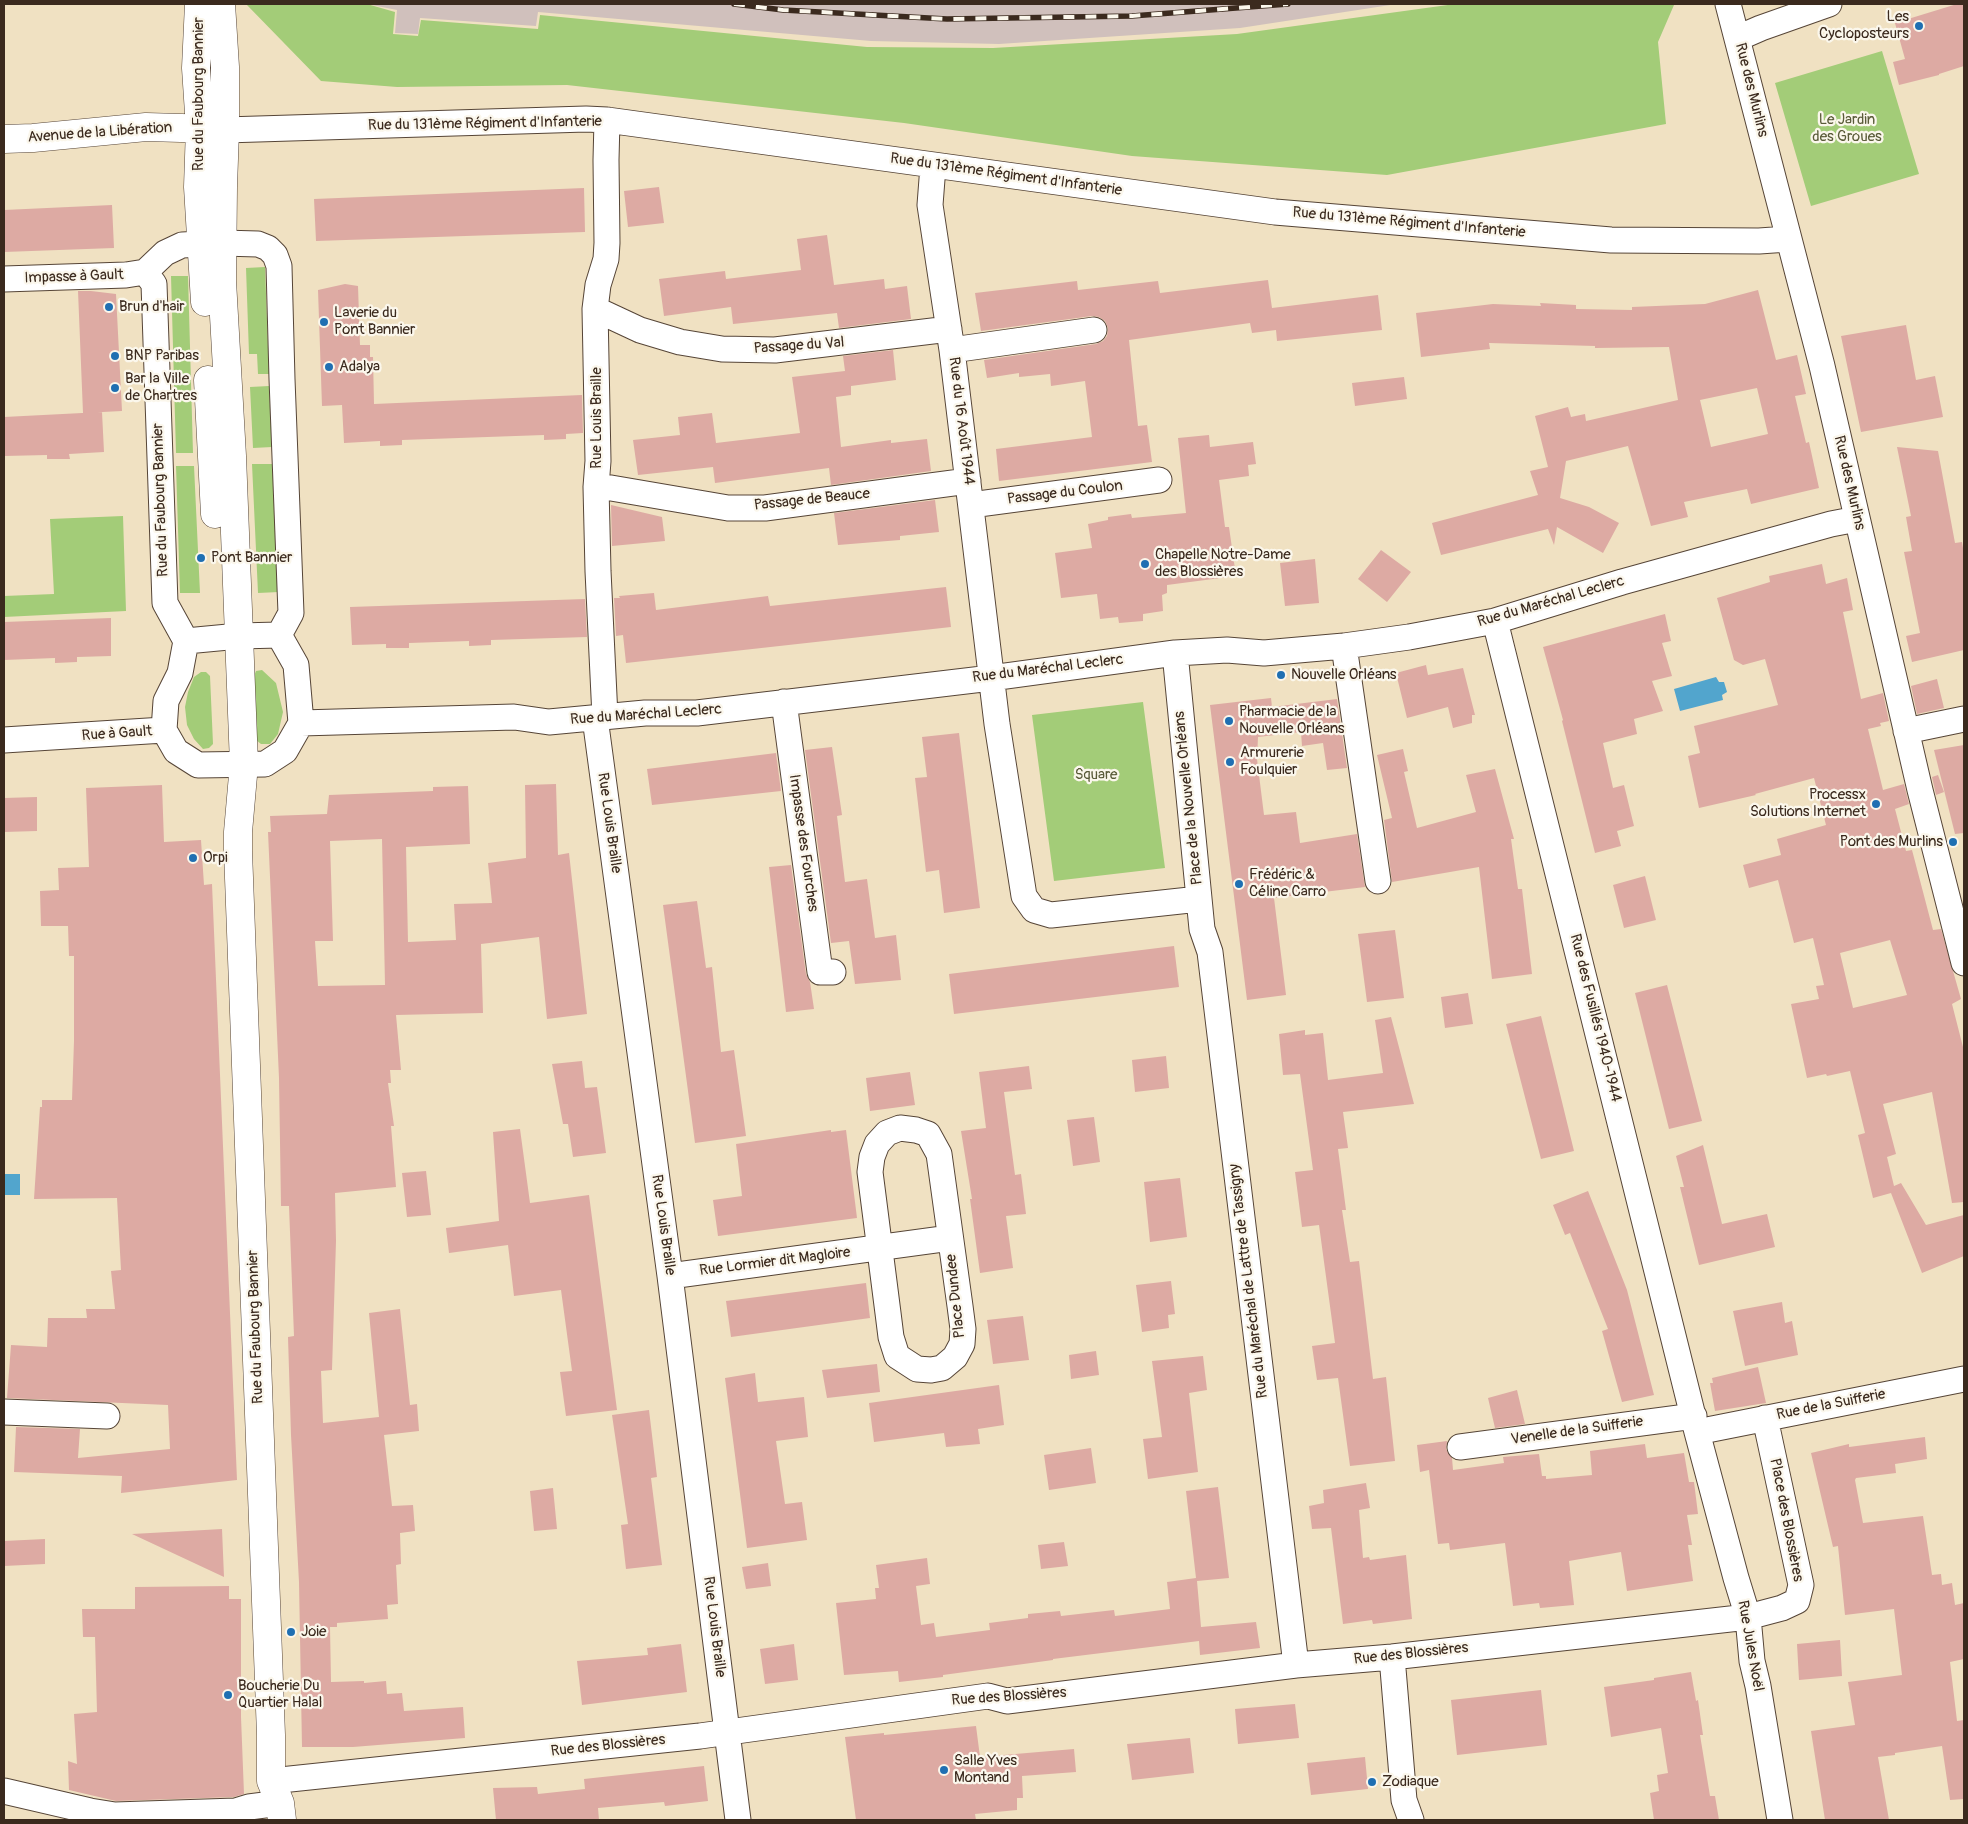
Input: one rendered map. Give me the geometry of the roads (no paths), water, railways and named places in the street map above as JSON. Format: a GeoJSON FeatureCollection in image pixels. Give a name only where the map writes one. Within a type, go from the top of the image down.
{"type":"FeatureCollection","features":[{"type":"Feature","properties":{"kind":"main road","name":"Rue du Faubourg Bannier"},"geometry":{"type":"LineString","coordinates":[[210,7],[225,67],[213,129],[212,243],[278,1801]]}},
{"type":"Feature","properties":{"kind":"main road","name":"Avenue de la Libération"},"geometry":{"type":"LineString","coordinates":[[4,139],[146,127],[213,129]]}},
{"type":"Feature","properties":{"kind":"street","name":"Rue des Murlins"},"geometry":{"type":"LineString","coordinates":[[1728,4],[1822,366],[1906,731],[1964,963]]}},
{"type":"Feature","properties":{"kind":"street"},"geometry":{"type":"LineString","coordinates":[[1738,38],[1829,4]]}},
{"type":"Feature","properties":{"kind":"street","name":"Rue du 131ème Régiment d'Infanterie"},"geometry":{"type":"LineString","coordinates":[[213,129],[607,120],[1274,212],[1611,240],[1759,241],[1788,239]]}},
{"type":"Feature","properties":{"kind":"street","name":"Rue Louis Braille"},"geometry":{"type":"LineString","coordinates":[[607,120],[606,259],[598,285],[595,309],[600,718],[738,1820]]}},
{"type":"Feature","properties":{"kind":"street","name":"Rue du 16 Août 1944"},"geometry":{"type":"LineString","coordinates":[[933,166],[930,205],[950,340],[992,678]]}},
{"type":"Feature","properties":{"kind":"street"},"geometry":{"type":"LineString","coordinates":[[145,272],[165,252],[182,245],[212,243],[258,244],[268,248],[275,255],[280,266],[282,379],[291,613],[279,636]]}},
{"type":"Feature","properties":{"kind":"street","name":"Impasse à Gault"},"geometry":{"type":"LineString","coordinates":[[4,279],[126,275],[145,272]]}},
{"type":"Feature","properties":{"kind":"street","name":"Rue du Faubourg Bannier"},"geometry":{"type":"LineString","coordinates":[[145,272],[154,284],[165,603],[186,642]]}},
{"type":"Feature","properties":{"kind":"street","name":"Passage du Val"},"geometry":{"type":"LineString","coordinates":[[595,309],[640,330],[680,342],[722,348],[775,350],[1094,330]]}},
{"type":"Feature","properties":{"kind":"street","name":"Passage du Coulon"},"geometry":{"type":"LineString","coordinates":[[970,493],[1159,480]]}},
{"type":"Feature","properties":{"kind":"street","name":"Passage de Beauce"},"geometry":{"type":"LineString","coordinates":[[596,487],[728,508],[765,508],[970,493]]}},
{"type":"Feature","properties":{"kind":"street","name":"Rue du Maréchal Leclerc"},"geometry":{"type":"LineString","coordinates":[[301,723],[514,717],[549,722],[645,713],[697,713],[992,678],[1175,653],[1228,650],[1264,653],[1344,646],[1409,637],[1495,621],[1622,582],[1831,524],[1857,519]]}},
{"type":"Feature","properties":{"kind":"street","name":"Rue des Fusillés 1940-1944"},"geometry":{"type":"LineString","coordinates":[[1495,621],[1695,1424]]}},
{"type":"Feature","properties":{"kind":"street"},"geometry":{"type":"LineString","coordinates":[[164,730],[166,700],[180,673],[186,642],[230,637],[279,636]]}},
{"type":"Feature","properties":{"kind":"street"},"geometry":{"type":"LineString","coordinates":[[235,765],[265,764],[285,752],[301,723],[296,665],[279,636]]}},
{"type":"Feature","properties":{"kind":"street"},"geometry":{"type":"LineString","coordinates":[[1344,646],[1378,881]]}},
{"type":"Feature","properties":{"kind":"street","name":"Place de la Nouvelle Orléans"},"geometry":{"type":"LineString","coordinates":[[992,678],[997,729],[1024,896],[1034,910],[1051,915],[1199,899],[1175,653]]}},
{"type":"Feature","properties":{"kind":"street","name":"Impasse des Fourches"},"geometry":{"type":"LineString","coordinates":[[784,702],[820,972],[833,972]]}},
{"type":"Feature","properties":{"kind":"street"},"geometry":{"type":"LineString","coordinates":[[1906,731],[1964,719]]}},
{"type":"Feature","properties":{"kind":"street","name":"Rue à Gault"},"geometry":{"type":"LineString","coordinates":[[4,740],[164,730],[176,751],[198,765],[235,765]]}},
{"type":"Feature","properties":{"kind":"street","name":"Rue du Maréchal de Lattre de Tassigny"},"geometry":{"type":"LineString","coordinates":[[1199,899],[1202,929],[1210,952],[1296,1665]]}},
{"type":"Feature","properties":{"kind":"street","name":"Place Dundee"},"geometry":{"type":"LineString","coordinates":[[900,1128],[916,1130],[928,1134],[936,1145],[939,1154],[950,1238],[962,1322],[962,1344],[955,1357],[942,1368],[931,1370],[916,1369],[897,1356],[891,1337],[870,1172],[872,1156],[877,1144],[887,1133],[900,1128]]}},
{"type":"Feature","properties":{"kind":"street","name":"Place Dundee"},"geometry":{"type":"LineString","coordinates":[[880,1248],[950,1238]]}},
{"type":"Feature","properties":{"kind":"street","name":"Rue Lormier dit Magloire"},"geometry":{"type":"LineString","coordinates":[[670,1276],[880,1248]]}},
{"type":"Feature","properties":{"kind":"street","name":"Rue de la Suifferie"},"geometry":{"type":"LineString","coordinates":[[1695,1424],[1766,1418],[1964,1378]]}},
{"type":"Feature","properties":{"kind":"street"},"geometry":{"type":"LineString","coordinates":[[4,1412],[108,1416]]}},
{"type":"Feature","properties":{"kind":"street","name":"Place des Blossières"},"geometry":{"type":"LineString","coordinates":[[1748,1617],[1782,1608],[1797,1600],[1801,1585],[1766,1418]]}},
{"type":"Feature","properties":{"kind":"street","name":"Venelle de la Suifferie"},"geometry":{"type":"LineString","coordinates":[[1460,1447],[1695,1424]]}},
{"type":"Feature","properties":{"kind":"street","name":"Rue Jules Noël"},"geometry":{"type":"LineString","coordinates":[[1695,1424],[1748,1617],[1752,1661],[1758,1686],[1780,1820]]}},
{"type":"Feature","properties":{"kind":"street","name":"Rue des Blossières"},"geometry":{"type":"LineString","coordinates":[[4,1791],[115,1815],[236,1811],[278,1801],[727,1732],[988,1696],[1007,1701],[1296,1665],[1748,1617]]}},
{"type":"Feature","properties":{"kind":"street"},"geometry":{"type":"LineString","coordinates":[[1392,1656],[1404,1800],[1411,1820]]}},
{"type":"Feature","properties":{"kind":"water"},"geometry":{"type":"Polygon","coordinates":[[[1716,677],[1719,682],[1724,682],[1727,692],[1722,695],[1723,700],[1680,711],[1674,689],[1716,677]]]}},
{"type":"Feature","properties":{"kind":"water"},"geometry":{"type":"Polygon","coordinates":[[[4,1174],[20,1174],[20,1195],[4,1195],[4,1174]]]}},
{"type":"Feature","properties":{"kind":"railway"},"geometry":{"type":"LineString","coordinates":[[734,4],[783,10],[947,19],[1132,16],[1288,4]]}},
{"type":"Feature","properties":{"kind":"place","name":"Les Cycloposteurs"},"geometry":{"type":"Point","coordinates":[1919,26]}},
{"type":"Feature","properties":{"kind":"place","name":"Brun d'hair"},"geometry":{"type":"Point","coordinates":[109,307]}},
{"type":"Feature","properties":{"kind":"place","name":"Laverie du Pont Bannier"},"geometry":{"type":"Point","coordinates":[324,322]}},
{"type":"Feature","properties":{"kind":"place","name":"BNP Paribas"},"geometry":{"type":"Point","coordinates":[115,356]}},
{"type":"Feature","properties":{"kind":"place","name":"Adalya"},"geometry":{"type":"Point","coordinates":[329,367]}},
{"type":"Feature","properties":{"kind":"place","name":"Bar la Ville de Chartres"},"geometry":{"type":"Point","coordinates":[115,388]}},
{"type":"Feature","properties":{"kind":"place","name":"Pont Bannier"},"geometry":{"type":"Point","coordinates":[201,558]}},
{"type":"Feature","properties":{"kind":"place","name":"Chapelle Notre-Dame des Blossières"},"geometry":{"type":"Point","coordinates":[1145,564]}},
{"type":"Feature","properties":{"kind":"place","name":"Nouvelle Orléans"},"geometry":{"type":"Point","coordinates":[1281,675]}},
{"type":"Feature","properties":{"kind":"place","name":"Pharmacie de la Nouvelle Orléans"},"geometry":{"type":"Point","coordinates":[1229,721]}},
{"type":"Feature","properties":{"kind":"place","name":"Armurerie Foulquier"},"geometry":{"type":"Point","coordinates":[1230,762]}},
{"type":"Feature","properties":{"kind":"place","name":"Processx Solutions Internet"},"geometry":{"type":"Point","coordinates":[1876,804]}},
{"type":"Feature","properties":{"kind":"place","name":"Pont des Murlins"},"geometry":{"type":"Point","coordinates":[1953,842]}},
{"type":"Feature","properties":{"kind":"place","name":"Orpi"},"geometry":{"type":"Point","coordinates":[193,858]}},
{"type":"Feature","properties":{"kind":"place","name":"Frédéric & Céline Carro"},"geometry":{"type":"Point","coordinates":[1239,884]}},
{"type":"Feature","properties":{"kind":"place","name":"Joie"},"geometry":{"type":"Point","coordinates":[291,1632]}},
{"type":"Feature","properties":{"kind":"place","name":"Boucherie Du Quartier Halal"},"geometry":{"type":"Point","coordinates":[228,1695]}},
{"type":"Feature","properties":{"kind":"place","name":"Salle Yves Montand"},"geometry":{"type":"Point","coordinates":[944,1770]}},
{"type":"Feature","properties":{"kind":"place","name":"Zodiaque"},"geometry":{"type":"Point","coordinates":[1372,1782]}},
{"type":"Feature","properties":{"kind":"park label","name":"Le Jardin des Groues"},"geometry":{"type":"Point","coordinates":[1847,128]}},
{"type":"Feature","properties":{"kind":"park label","name":"Square"},"geometry":{"type":"Point","coordinates":[1096,775]}}]}
